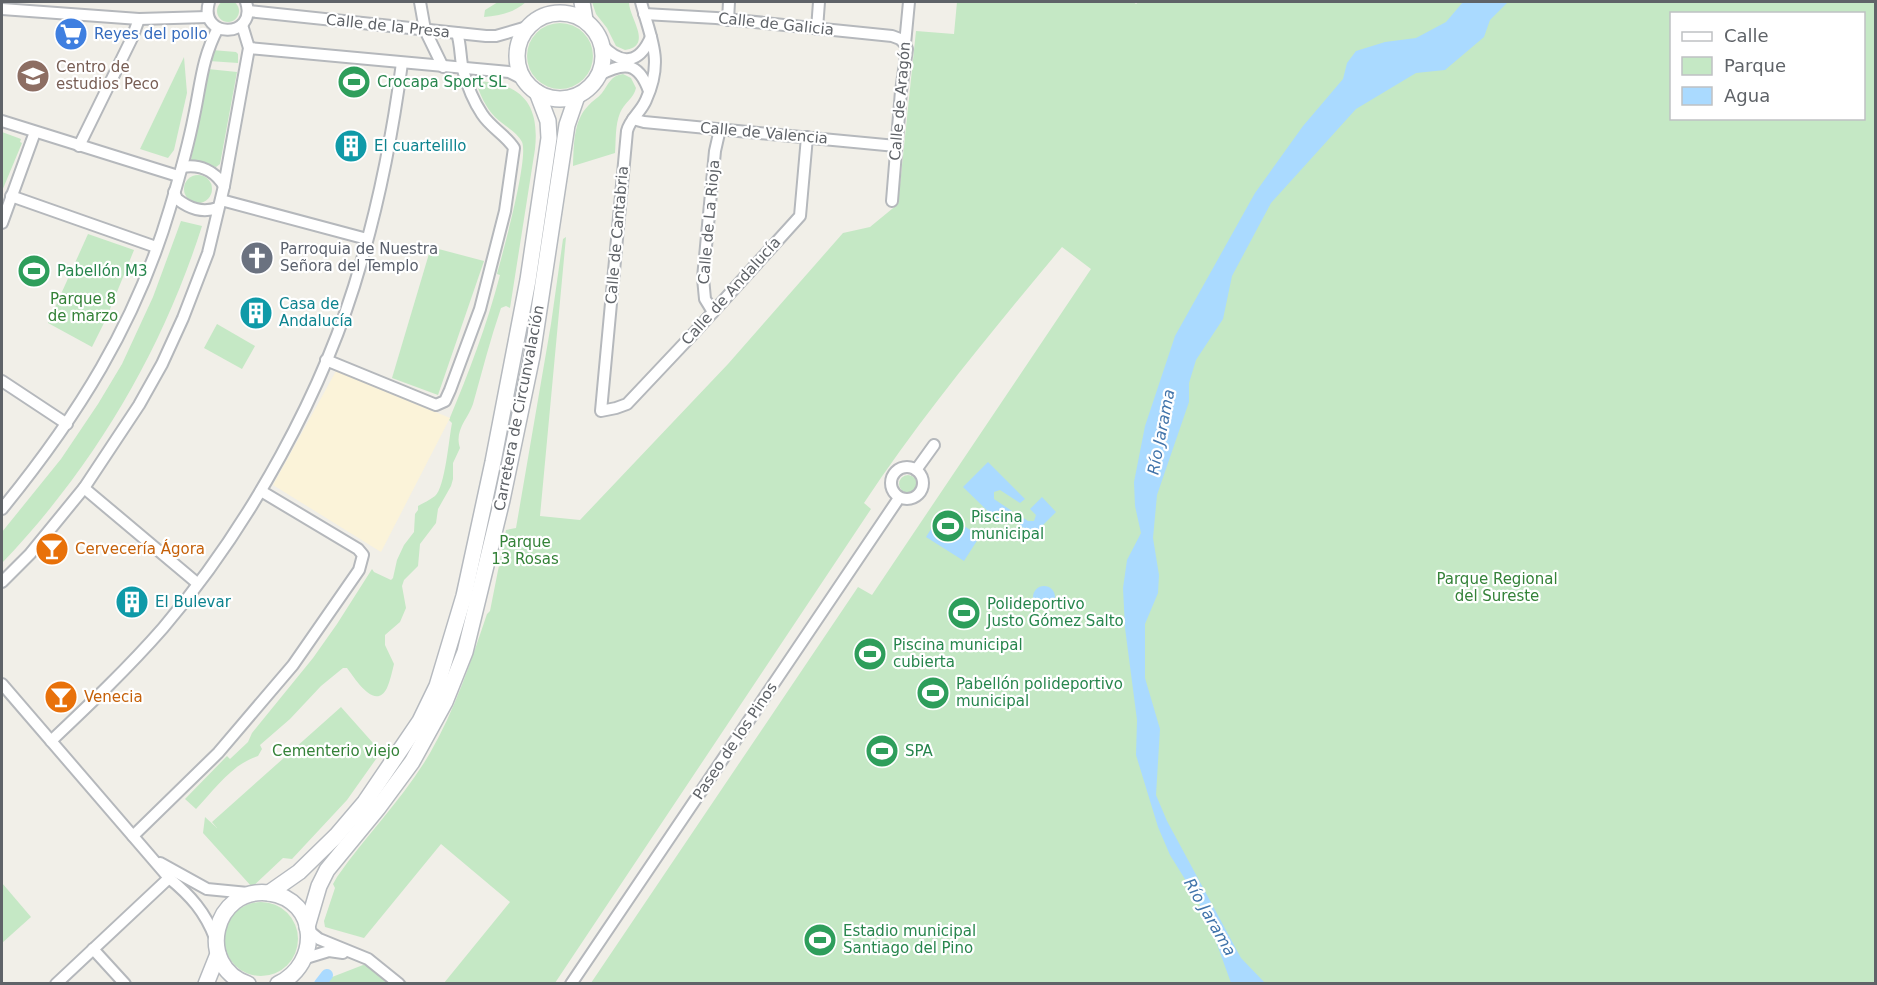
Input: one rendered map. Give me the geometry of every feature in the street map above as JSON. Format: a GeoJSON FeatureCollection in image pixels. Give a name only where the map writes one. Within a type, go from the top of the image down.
{"type":"FeatureCollection","features":[{"type":"Feature","properties":{"kind":"main road"},"geometry":{"type":"LineString","coordinates":[[582,2],[585,20]]}},
{"type":"Feature","properties":{"kind":"main road"},"geometry":{"type":"LineString","coordinates":[[551,8],[585,20],[593,27],[602,45],[604,55],[599,75],[586,91],[577,96],[557,99],[537,92],[523,79],[518,66],[516,52],[527,27],[551,8]]}},
{"type":"Feature","properties":{"kind":"main road","name":"Carretera de Circunvalación"},"geometry":{"type":"LineString","coordinates":[[217,948],[217,932],[224,914],[237,900],[262,893],[300,872],[336,836],[365,802],[420,721],[437,686],[464,596],[528,280],[549,138],[548,121],[537,92]]}},
{"type":"Feature","properties":{"kind":"main road","name":"Carretera de Circunvalación"},"geometry":{"type":"LineString","coordinates":[[306,958],[308,928],[319,886],[327,870],[412,762],[445,702],[465,652],[500,512],[532,356],[567,125],[577,96]]}},
{"type":"Feature","properties":{"kind":"main road"},"geometry":{"type":"LineString","coordinates":[[262,893],[290,902],[298,909],[308,928]]}},
{"type":"Feature","properties":{"kind":"main road"},"geometry":{"type":"LineString","coordinates":[[206,984],[217,948]]}},
{"type":"Feature","properties":{"kind":"main road"},"geometry":{"type":"LineString","coordinates":[[217,948],[224,966],[234,976],[248,984]]}},
{"type":"Feature","properties":{"kind":"main road"},"geometry":{"type":"LineString","coordinates":[[278,984],[294,974],[306,958]]}},
{"type":"Feature","properties":{"kind":"street"},"geometry":{"type":"LineString","coordinates":[[209,2],[208,17],[218,28],[226,31],[242,25]]}},
{"type":"Feature","properties":{"kind":"street"},"geometry":{"type":"LineString","coordinates":[[420,2],[425,30],[443,67]]}},
{"type":"Feature","properties":{"kind":"street"},"geometry":{"type":"LineString","coordinates":[[602,45],[619,59],[636,58],[642,53],[651,37],[641,2]]}},
{"type":"Feature","properties":{"kind":"street"},"geometry":{"type":"LineString","coordinates":[[728,20],[729,2]]}},
{"type":"Feature","properties":{"kind":"street"},"geometry":{"type":"LineString","coordinates":[[817,29],[819,2]]}},
{"type":"Feature","properties":{"kind":"street","name":"Calle de Aragón"},"geometry":{"type":"LineString","coordinates":[[892,201],[907,49],[905,44],[909,2]]}},
{"type":"Feature","properties":{"kind":"street"},"geometry":{"type":"LineString","coordinates":[[2,582],[30,554],[84,488],[139,405],[183,318],[208,253],[224,186],[249,48],[242,25],[247,6]]}},
{"type":"Feature","properties":{"kind":"street","name":"Calle de la Presa"},"geometry":{"type":"LineString","coordinates":[[247,6],[425,30],[496,36],[527,27]]}},
{"type":"Feature","properties":{"kind":"street"},"geometry":{"type":"LineString","coordinates":[[2,9],[139,19],[208,17]]}},
{"type":"Feature","properties":{"kind":"street","name":"Calle de Galicia"},"geometry":{"type":"LineString","coordinates":[[644,14],[892,36],[905,44]]}},
{"type":"Feature","properties":{"kind":"street"},"geometry":{"type":"LineString","coordinates":[[79,146],[139,19]]}},
{"type":"Feature","properties":{"kind":"street"},"geometry":{"type":"LineString","coordinates":[[2,509],[43,459],[67,424],[119,338],[137,298],[180,172],[194,116],[203,64],[218,28]]}},
{"type":"Feature","properties":{"kind":"street"},"geometry":{"type":"LineString","coordinates":[[326,360],[436,405],[445,400],[450,390],[480,309],[506,211],[514,148],[482,114],[463,68],[462,50],[457,33]]}},
{"type":"Feature","properties":{"kind":"street","name":"Calle de Cantabria"},"geometry":{"type":"LineString","coordinates":[[601,411],[627,131],[650,91],[656,66],[656,54],[651,37]]}},
{"type":"Feature","properties":{"kind":"street"},"geometry":{"type":"LineString","coordinates":[[249,48],[509,72],[523,79]]}},
{"type":"Feature","properties":{"kind":"street"},"geometry":{"type":"LineString","coordinates":[[51,741],[138,655],[197,584],[261,491],[297,422],[326,360],[354,288],[389,149],[402,63]]}},
{"type":"Feature","properties":{"kind":"street"},"geometry":{"type":"LineString","coordinates":[[599,75],[623,65],[633,68],[641,74],[650,91]]}},
{"type":"Feature","properties":{"kind":"street","name":"Calle de Valencia"},"geometry":{"type":"LineString","coordinates":[[633,119],[644,122],[896,146]]}},
{"type":"Feature","properties":{"kind":"street"},"geometry":{"type":"LineString","coordinates":[[2,121],[79,146],[180,172],[191,166],[211,171],[218,176],[224,186]]}},
{"type":"Feature","properties":{"kind":"street","name":"Calle de La Rioja"},"geometry":{"type":"LineString","coordinates":[[713,312],[705,299],[703,278],[715,151],[720,129]]}},
{"type":"Feature","properties":{"kind":"street"},"geometry":{"type":"LineString","coordinates":[[2,223],[35,132]]}},
{"type":"Feature","properties":{"kind":"street","name":"Calle de Andalucía"},"geometry":{"type":"LineString","coordinates":[[601,411],[627,404],[800,216],[807,137]]}},
{"type":"Feature","properties":{"kind":"street"},"geometry":{"type":"LineString","coordinates":[[174,192],[177,200],[196,210],[206,211],[220,204],[367,239]]}},
{"type":"Feature","properties":{"kind":"street"},"geometry":{"type":"LineString","coordinates":[[11,196],[156,247]]}},
{"type":"Feature","properties":{"kind":"street"},"geometry":{"type":"LineString","coordinates":[[2,381],[67,424]]}},
{"type":"Feature","properties":{"kind":"street"},"geometry":{"type":"LineString","coordinates":[[916,470],[934,445]]}},
{"type":"Feature","properties":{"kind":"street"},"geometry":{"type":"LineString","coordinates":[[905,467],[916,470],[923,478],[922,489],[915,498],[910,500],[899,498],[891,483],[895,472],[905,467]]}},
{"type":"Feature","properties":{"kind":"street"},"geometry":{"type":"LineString","coordinates":[[84,488],[197,584]]}},
{"type":"Feature","properties":{"kind":"street"},"geometry":{"type":"LineString","coordinates":[[133,836],[218,753],[293,665],[362,563],[363,555],[358,549],[261,491]]}},
{"type":"Feature","properties":{"kind":"street","name":"Paseo de los Pinos"},"geometry":{"type":"LineString","coordinates":[[571,984],[899,498]]}},
{"type":"Feature","properties":{"kind":"street"},"geometry":{"type":"LineString","coordinates":[[2,684],[169,878],[199,907],[208,922],[217,948]]}},
{"type":"Feature","properties":{"kind":"street"},"geometry":{"type":"LineString","coordinates":[[155,860],[207,889],[262,893]]}},
{"type":"Feature","properties":{"kind":"street"},"geometry":{"type":"LineString","coordinates":[[56,984],[169,878]]}},
{"type":"Feature","properties":{"kind":"street"},"geometry":{"type":"LineString","coordinates":[[308,928],[319,939],[368,959],[399,984]]}},
{"type":"Feature","properties":{"kind":"street"},"geometry":{"type":"LineString","coordinates":[[93,949],[125,984]]}},
{"type":"Feature","properties":{"kind":"street"},"geometry":{"type":"LineString","coordinates":[[306,958],[329,951],[358,954]]}},
{"type":"Feature","properties":{"kind":"green space"},"geometry":{"type":"Polygon","coordinates":[[[228,0],[236,3],[239,11],[236,19],[228,22],[220,19],[217,11],[220,3],[228,0]]]}},
{"type":"Feature","properties":{"kind":"green space"},"geometry":{"type":"Polygon","coordinates":[[[498,2],[526,2],[506,13],[484,17],[485,10],[498,2]]]}},
{"type":"Feature","properties":{"kind":"green space"},"geometry":{"type":"Polygon","coordinates":[[[592,2],[629,2],[638,31],[638,43],[625,50],[616,46],[607,28],[596,14],[592,2]]]}},
{"type":"Feature","properties":{"kind":"green space"},"geometry":{"type":"Polygon","coordinates":[[[957,2],[1133,2],[1136,4],[1139,2],[1875,2],[1875,983],[591,983],[858,587],[872,595],[1091,269],[1062,247],[960,372],[864,503],[871,509],[555,983],[444,983],[510,902],[441,844],[364,938],[325,927],[324,921],[335,888],[333,884],[337,877],[420,770],[439,737],[455,703],[490,611],[506,530],[516,528],[563,239],[566,237],[540,516],[580,520],[728,364],[843,233],[870,227],[898,204],[916,31],[954,34],[957,2]]]}},
{"type":"Feature","properties":{"kind":"green space"},"geometry":{"type":"Polygon","coordinates":[[[566,23],[584,32],[591,43],[593,56],[591,69],[584,80],[573,87],[554,89],[536,80],[529,69],[527,50],[536,32],[547,25],[566,23]]]}},
{"type":"Feature","properties":{"kind":"green space"},"geometry":{"type":"Polygon","coordinates":[[[212,50],[236,52],[238,63],[209,61],[212,50]]]}},
{"type":"Feature","properties":{"kind":"green space"},"geometry":{"type":"Polygon","coordinates":[[[184,57],[187,93],[174,150],[168,158],[140,149],[184,57]]]}},
{"type":"Feature","properties":{"kind":"green space"},"geometry":{"type":"Polygon","coordinates":[[[208,69],[237,72],[220,164],[216,167],[198,161],[193,163],[191,160],[208,69]]]}},
{"type":"Feature","properties":{"kind":"green space"},"geometry":{"type":"Polygon","coordinates":[[[623,74],[631,78],[636,88],[618,118],[615,153],[573,166],[575,134],[579,119],[612,79],[623,74]]]}},
{"type":"Feature","properties":{"kind":"green space"},"geometry":{"type":"Polygon","coordinates":[[[476,81],[505,86],[524,98],[534,119],[535,149],[510,308],[506,306],[501,308],[473,404],[460,430],[460,448],[453,463],[451,486],[438,509],[436,523],[420,544],[418,566],[404,580],[402,586],[406,608],[400,622],[385,635],[385,645],[394,664],[387,688],[382,694],[371,695],[347,668],[343,668],[260,745],[262,749],[258,756],[232,771],[196,809],[185,799],[227,756],[230,759],[248,742],[252,733],[313,658],[372,569],[391,580],[393,578],[397,560],[404,545],[414,532],[418,506],[435,496],[438,491],[448,451],[452,423],[449,420],[495,294],[500,275],[497,274],[522,166],[522,142],[492,113],[483,100],[476,81]]]}},
{"type":"Feature","properties":{"kind":"green space"},"geometry":{"type":"Polygon","coordinates":[[[2,132],[21,139],[22,143],[2,191],[2,132]]]}},
{"type":"Feature","properties":{"kind":"green space"},"geometry":{"type":"Polygon","coordinates":[[[198,175],[208,179],[212,189],[208,199],[198,203],[188,199],[184,189],[188,179],[198,175]]]}},
{"type":"Feature","properties":{"kind":"green space"},"geometry":{"type":"Polygon","coordinates":[[[181,221],[202,226],[186,273],[145,363],[95,448],[66,488],[2,563],[2,532],[61,459],[122,364],[153,297],[181,221]]]}},
{"type":"Feature","properties":{"kind":"green space","name":"Parque 8 de marzo"},"geometry":{"type":"Polygon","coordinates":[[[88,234],[134,250],[92,347],[48,323],[88,234]]]}},
{"type":"Feature","properties":{"kind":"green space"},"geometry":{"type":"Polygon","coordinates":[[[431,247],[484,261],[438,395],[392,378],[431,247]]]}},
{"type":"Feature","properties":{"kind":"green space"},"geometry":{"type":"Polygon","coordinates":[[[217,324],[255,346],[242,369],[204,348],[217,324]]]}},
{"type":"Feature","properties":{"kind":"green space"},"geometry":{"type":"Polygon","coordinates":[[[908,475],[914,478],[917,484],[914,490],[908,493],[902,490],[899,484],[902,478],[908,475]]]}},
{"type":"Feature","properties":{"kind":"green space","name":"Cementerio viejo"},"geometry":{"type":"Polygon","coordinates":[[[341,707],[381,752],[347,800],[292,859],[283,858],[252,887],[203,833],[205,817],[217,828],[212,822],[341,707]]]}},
{"type":"Feature","properties":{"kind":"green space"},"geometry":{"type":"Polygon","coordinates":[[[2,883],[31,917],[2,943],[2,883]]]}},
{"type":"Feature","properties":{"kind":"green space"},"geometry":{"type":"Polygon","coordinates":[[[261,902],[282,908],[292,918],[298,939],[292,960],[282,970],[261,976],[240,970],[230,960],[224,939],[230,918],[240,908],[261,902]]]}},
{"type":"Feature","properties":{"kind":"green space"},"geometry":{"type":"Polygon","coordinates":[[[376,960],[408,983],[314,984],[376,960]]]}},
{"type":"Feature","properties":{"kind":"sand"},"geometry":{"type":"Polygon","coordinates":[[[336,371],[450,418],[381,552],[273,485],[336,371]]]}},
{"type":"Feature","properties":{"kind":"water","name":"Río Jarama"},"geometry":{"type":"Polygon","coordinates":[[[1463,2],[1508,2],[1490,20],[1484,37],[1445,70],[1416,73],[1356,109],[1271,203],[1232,276],[1223,319],[1196,360],[1189,383],[1189,402],[1157,495],[1153,538],[1159,575],[1158,593],[1145,624],[1145,678],[1160,729],[1156,795],[1167,821],[1241,958],[1265,983],[1231,983],[1214,936],[1196,897],[1170,855],[1158,827],[1136,755],[1137,720],[1125,628],[1123,588],[1127,560],[1141,533],[1135,506],[1134,482],[1145,426],[1175,336],[1255,193],[1303,126],[1343,79],[1347,63],[1356,51],[1385,42],[1416,38],[1446,22],[1463,2]]]}},
{"type":"Feature","properties":{"kind":"water"},"geometry":{"type":"Polygon","coordinates":[[[988,462],[1025,499],[1020,503],[1000,490],[994,492],[994,499],[1012,511],[1000,523],[963,487],[988,462]]]}},
{"type":"Feature","properties":{"kind":"water"},"geometry":{"type":"Polygon","coordinates":[[[1042,497],[1056,512],[1032,536],[1017,522],[1022,517],[1028,521],[1034,521],[1036,515],[1030,509],[1042,497]]]}},
{"type":"Feature","properties":{"kind":"water","name":"Piscina municipal"},"geometry":{"type":"Polygon","coordinates":[[[943,510],[949,513],[948,516],[980,536],[964,561],[926,537],[943,510]]]}},
{"type":"Feature","properties":{"kind":"water"},"geometry":{"type":"Polygon","coordinates":[[[1044,586],[1052,589],[1055,597],[1052,605],[1044,608],[1036,605],[1033,597],[1036,589],[1044,586]]]}},
{"type":"Feature","properties":{"kind":"waterway"},"geometry":{"type":"LineString","coordinates":[[320,984],[327,975]]}},
{"type":"Feature","properties":{"kind":"place","name":"Reyes del pollo"},"geometry":{"type":"Point","coordinates":[71,34]}},
{"type":"Feature","properties":{"kind":"place","name":"Centro de estudios Peco"},"geometry":{"type":"Point","coordinates":[33,76]}},
{"type":"Feature","properties":{"kind":"place","name":"Crocapa Sport SL"},"geometry":{"type":"Point","coordinates":[354,82]}},
{"type":"Feature","properties":{"kind":"place","name":"El cuartelillo"},"geometry":{"type":"Point","coordinates":[351,146]}},
{"type":"Feature","properties":{"kind":"place","name":"Parroquia de Nuestra Señora del Templo"},"geometry":{"type":"Point","coordinates":[257,258]}},
{"type":"Feature","properties":{"kind":"place","name":"Pabellón M3"},"geometry":{"type":"Point","coordinates":[34,271]}},
{"type":"Feature","properties":{"kind":"place","name":"Casa de Andalucía"},"geometry":{"type":"Point","coordinates":[256,313]}},
{"type":"Feature","properties":{"kind":"place","name":"Piscina municipal"},"geometry":{"type":"Point","coordinates":[948,526]}},
{"type":"Feature","properties":{"kind":"place","name":"Cervecería Ágora"},"geometry":{"type":"Point","coordinates":[52,549]}},
{"type":"Feature","properties":{"kind":"place","name":"El Bulevar"},"geometry":{"type":"Point","coordinates":[132,602]}},
{"type":"Feature","properties":{"kind":"place","name":"Polideportivo Justo Gómez Salto"},"geometry":{"type":"Point","coordinates":[964,613]}},
{"type":"Feature","properties":{"kind":"place","name":"Piscina municipal cubierta"},"geometry":{"type":"Point","coordinates":[870,654]}},
{"type":"Feature","properties":{"kind":"place","name":"Pabellón polideportivo municipal"},"geometry":{"type":"Point","coordinates":[933,693]}},
{"type":"Feature","properties":{"kind":"place","name":"Venecia"},"geometry":{"type":"Point","coordinates":[61,697]}},
{"type":"Feature","properties":{"kind":"place","name":"SPA"},"geometry":{"type":"Point","coordinates":[882,751]}},
{"type":"Feature","properties":{"kind":"place","name":"Estadio municipal Santiago del Pino"},"geometry":{"type":"Point","coordinates":[820,940]}},
{"type":"Feature","properties":{"kind":"park label","name":"Parque 13 Rosas"},"geometry":{"type":"Point","coordinates":[525,550]}},
{"type":"Feature","properties":{"kind":"park label","name":"Parque Regional del Sureste"},"geometry":{"type":"Point","coordinates":[1497,588]}}]}
